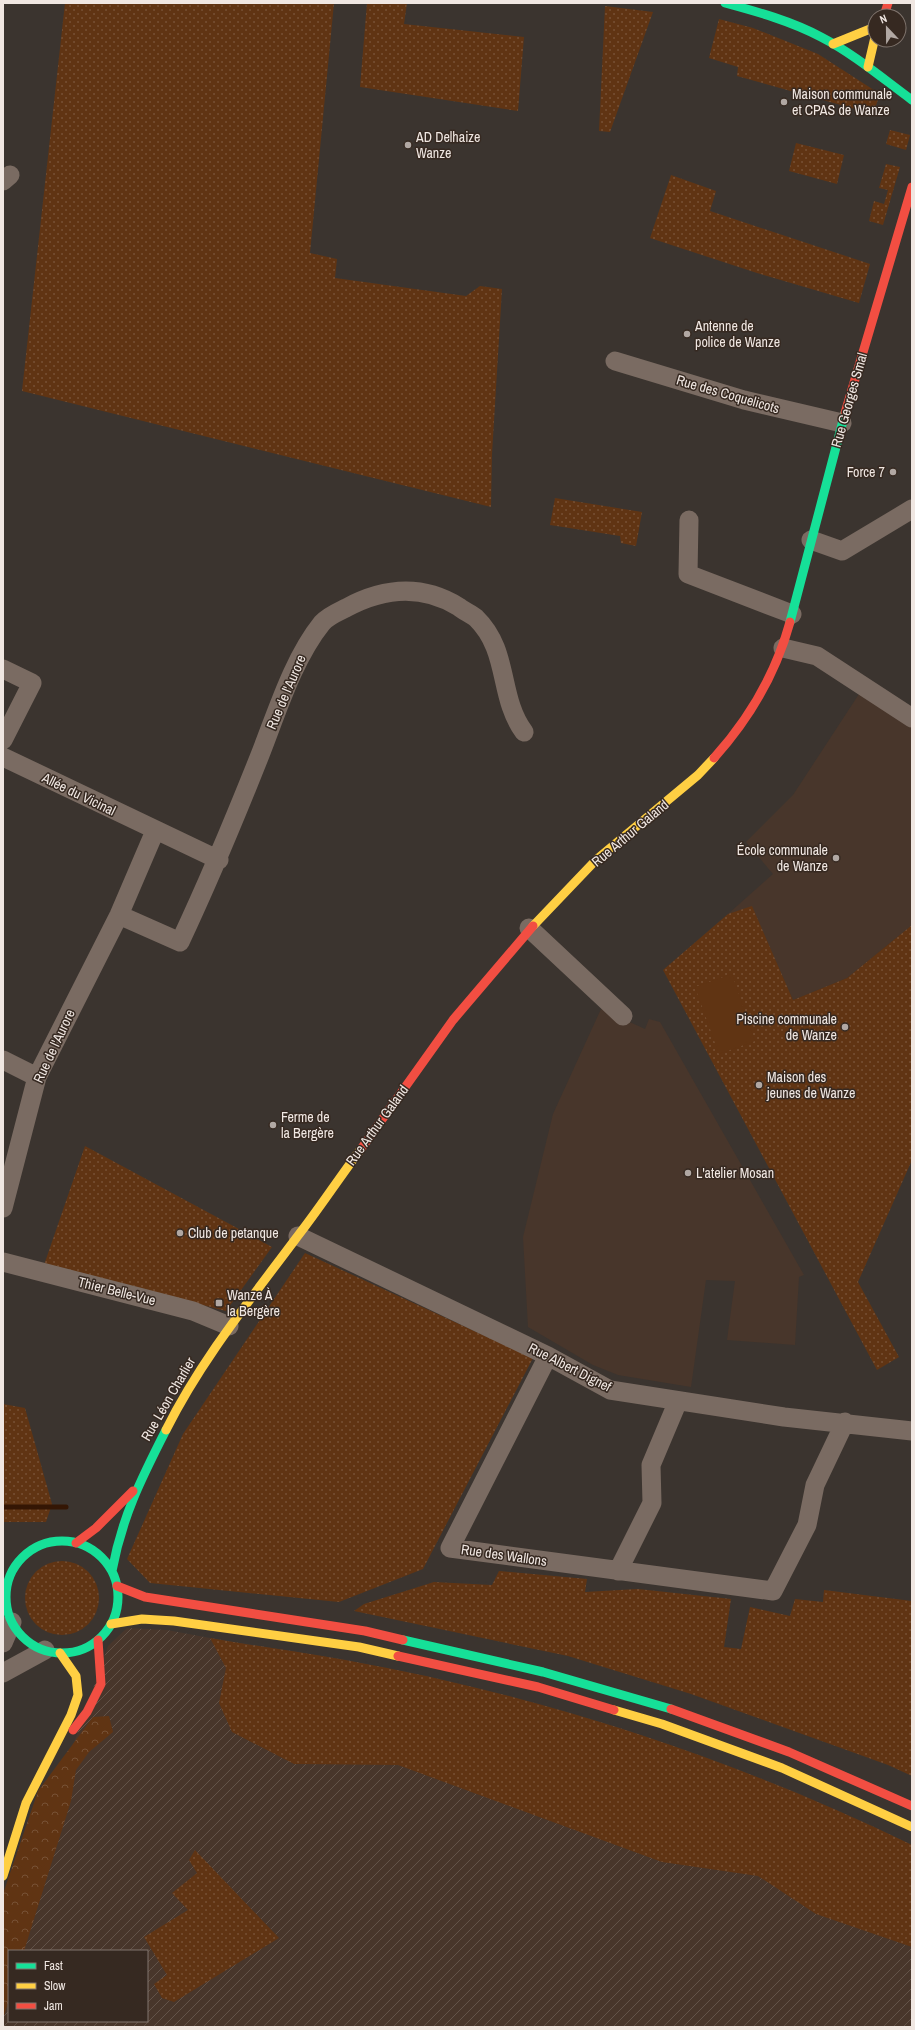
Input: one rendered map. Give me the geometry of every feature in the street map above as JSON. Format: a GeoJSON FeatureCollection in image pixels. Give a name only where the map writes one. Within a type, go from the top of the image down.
{"type":"FeatureCollection","features":[{"type":"Feature","properties":{"kind":"main road"},"geometry":{"type":"LineString","coordinates":[[725,3],[754,11],[800,28],[833,44],[912,100]]}},
{"type":"Feature","properties":{"kind":"main road"},"geometry":{"type":"LineString","coordinates":[[833,44],[845,37],[867,31]]}},
{"type":"Feature","properties":{"kind":"main road"},"geometry":{"type":"LineString","coordinates":[[868,68],[873,48]]}},
{"type":"Feature","properties":{"kind":"main road","name":"Rue Georges Smal"},"geometry":{"type":"LineString","coordinates":[[731,739],[752,710],[783,648],[842,423],[912,187]]}},
{"type":"Feature","properties":{"kind":"main road","name":"Rue Arthur Galand"},"geometry":{"type":"LineString","coordinates":[[229,1326],[298,1236],[453,1020],[529,928],[596,860],[698,775],[731,739]]}},
{"type":"Feature","properties":{"kind":"main road","name":"Rue Léon Charlier"},"geometry":{"type":"LineString","coordinates":[[112,1571],[118,1540],[136,1488],[184,1394],[229,1326]]}},
{"type":"Feature","properties":{"kind":"main road","name":"Rue Léon Charlier"},"geometry":{"type":"LineString","coordinates":[[76,1543],[96,1528],[136,1488]]}},
{"type":"Feature","properties":{"kind":"main road"},"geometry":{"type":"LineString","coordinates":[[52,1542],[76,1543],[96,1553],[112,1571],[117,1586],[118,1599],[116,1612],[111,1624],[98,1640],[74,1652],[53,1652],[31,1644],[20,1634],[12,1622],[5,1603],[9,1579],[14,1568],[30,1551],[41,1545],[52,1542]]}},
{"type":"Feature","properties":{"kind":"main road"},"geometry":{"type":"LineString","coordinates":[[3,1569],[14,1568]]}},
{"type":"Feature","properties":{"kind":"main road"},"geometry":{"type":"LineString","coordinates":[[117,1586],[145,1597],[365,1631],[543,1672],[667,1708],[789,1752],[912,1806]]}},
{"type":"Feature","properties":{"kind":"main road"},"geometry":{"type":"LineString","coordinates":[[111,1624],[142,1620],[174,1621],[359,1647],[538,1687],[662,1724],[774,1765],[912,1826]]}},
{"type":"Feature","properties":{"kind":"main road"},"geometry":{"type":"LineString","coordinates":[[51,1755],[70,1735],[87,1712],[101,1684],[98,1640]]}},
{"type":"Feature","properties":{"kind":"main road"},"geometry":{"type":"LineString","coordinates":[[3,1876],[26,1803],[71,1715],[78,1695],[76,1676],[53,1652]]}},
{"type":"Feature","properties":{"kind":"street","name":"Rue des Coquelicots"},"geometry":{"type":"LineString","coordinates":[[615,361],[744,400],[842,423]]}},
{"type":"Feature","properties":{"kind":"street"},"geometry":{"type":"LineString","coordinates":[[811,540],[842,551],[912,509]]}},
{"type":"Feature","properties":{"kind":"street"},"geometry":{"type":"LineString","coordinates":[[689,520],[688,574],[792,614]]}},
{"type":"Feature","properties":{"kind":"street","name":"Rue de l'Aurore"},"geometry":{"type":"LineString","coordinates":[[119,915],[180,942],[219,860],[284,695],[304,650],[322,622],[364,598],[396,592],[432,594],[475,617],[491,637],[503,670],[509,702],[518,723],[524,732]]}},
{"type":"Feature","properties":{"kind":"street"},"geometry":{"type":"LineString","coordinates":[[783,648],[817,656],[912,718]]}},
{"type":"Feature","properties":{"kind":"street","name":"Allée du Vicinal"},"geometry":{"type":"LineString","coordinates":[[3,669],[32,683],[3,743],[155,831],[219,860]]}},
{"type":"Feature","properties":{"kind":"street","name":"Rue de l'Aurore"},"geometry":{"type":"LineString","coordinates":[[3,1208],[37,1078],[119,915],[155,831]]}},
{"type":"Feature","properties":{"kind":"street"},"geometry":{"type":"LineString","coordinates":[[529,928],[623,1016]]}},
{"type":"Feature","properties":{"kind":"street"},"geometry":{"type":"LineString","coordinates":[[3,1060],[37,1078]]}},
{"type":"Feature","properties":{"kind":"street","name":"Rue Albert Dignef"},"geometry":{"type":"LineString","coordinates":[[298,1236],[548,1356],[610,1390],[784,1417],[844,1422],[912,1431]]}},
{"type":"Feature","properties":{"kind":"street","name":"Thier Belle-Vue"},"geometry":{"type":"LineString","coordinates":[[3,1262],[193,1311],[229,1326]]}},
{"type":"Feature","properties":{"kind":"street","name":"Rue des Wallons"},"geometry":{"type":"LineString","coordinates":[[548,1356],[450,1548],[773,1591],[807,1525],[815,1485],[844,1422]]}},
{"type":"Feature","properties":{"kind":"street"},"geometry":{"type":"LineString","coordinates":[[618,1571],[652,1503],[651,1465],[678,1401]]}},
{"type":"Feature","properties":{"kind":"street"},"geometry":{"type":"LineString","coordinates":[[3,1643],[12,1622]]}},
{"type":"Feature","properties":{"kind":"street"},"geometry":{"type":"LineString","coordinates":[[3,1673],[53,1652]]}},
{"type":"Feature","properties":{"kind":"shaded area","name":"École communale de Wanze"},"geometry":{"type":"Polygon","coordinates":[[[861,691],[912,727],[912,925],[847,978],[793,1000],[752,907],[728,914],[773,874],[746,842],[793,795],[861,691]]]}},
{"type":"Feature","properties":{"kind":"shaded area"},"geometry":{"type":"Polygon","coordinates":[[[601,1009],[645,1029],[649,1019],[660,1022],[804,1275],[799,1277],[795,1345],[727,1340],[735,1281],[706,1280],[691,1387],[618,1375],[593,1365],[528,1327],[523,1237],[553,1114],[601,1009]]]}},
{"type":"Feature","properties":{"kind":"shaded area"},"geometry":{"type":"Polygon","coordinates":[[[127,1628],[167,1630],[346,1660],[437,1679],[525,1701],[620,1728],[793,1791],[912,1845],[912,2027],[3,2027],[3,1894],[75,1740],[108,1646],[127,1628]]]}},
{"type":"Feature","properties":{"kind":"green space"},"geometry":{"type":"Polygon","coordinates":[[[65,3],[334,3],[310,253],[337,259],[335,278],[466,296],[480,286],[502,289],[492,454],[491,507],[22,391],[65,3]]]}},
{"type":"Feature","properties":{"kind":"green space"},"geometry":{"type":"Polygon","coordinates":[[[367,3],[407,3],[404,24],[524,37],[518,111],[360,87],[367,3]]]}},
{"type":"Feature","properties":{"kind":"green space"},"geometry":{"type":"Polygon","coordinates":[[[605,6],[653,12],[610,132],[599,131],[605,6]]]}},
{"type":"Feature","properties":{"kind":"green space"},"geometry":{"type":"Polygon","coordinates":[[[719,19],[753,28],[818,54],[880,94],[873,114],[737,76],[738,67],[709,58],[719,19]]]}},
{"type":"Feature","properties":{"kind":"green space"},"geometry":{"type":"Polygon","coordinates":[[[890,130],[910,135],[906,150],[886,144],[890,130]]]}},
{"type":"Feature","properties":{"kind":"green space"},"geometry":{"type":"Polygon","coordinates":[[[796,143],[844,155],[837,184],[789,171],[796,143]]]}},
{"type":"Feature","properties":{"kind":"green space"},"geometry":{"type":"Polygon","coordinates":[[[886,164],[900,167],[883,225],[869,221],[874,201],[884,204],[888,190],[879,188],[886,164]]]}},
{"type":"Feature","properties":{"kind":"green space"},"geometry":{"type":"Polygon","coordinates":[[[671,175],[716,191],[710,211],[870,264],[859,303],[757,273],[650,238],[671,175]]]}},
{"type":"Feature","properties":{"kind":"green space"},"geometry":{"type":"Polygon","coordinates":[[[555,498],[642,512],[636,546],[621,543],[620,536],[550,525],[555,498]]]}},
{"type":"Feature","properties":{"kind":"green space"},"geometry":{"type":"Polygon","coordinates":[[[752,906],[793,1000],[847,978],[912,925],[912,1160],[858,1282],[899,1357],[877,1370],[663,970],[728,914],[752,906]]]}},
{"type":"Feature","properties":{"kind":"green space"},"geometry":{"type":"Polygon","coordinates":[[[732,974],[755,1041],[719,1054],[695,987],[732,974]]]}},
{"type":"Feature","properties":{"kind":"green space"},"geometry":{"type":"Polygon","coordinates":[[[85,1146],[272,1247],[226,1311],[44,1265],[85,1146]]]}},
{"type":"Feature","properties":{"kind":"green space"},"geometry":{"type":"Polygon","coordinates":[[[305,1253],[533,1358],[423,1569],[339,1602],[150,1583],[127,1559],[183,1434],[305,1253]]]}},
{"type":"Feature","properties":{"kind":"green space"},"geometry":{"type":"Polygon","coordinates":[[[3,1404],[25,1408],[52,1504],[46,1522],[3,1522],[3,1404]]]}},
{"type":"Feature","properties":{"kind":"green space"},"geometry":{"type":"Polygon","coordinates":[[[62,1561],[76,1564],[88,1572],[96,1584],[99,1598],[96,1612],[88,1624],[76,1632],[62,1635],[48,1632],[36,1624],[28,1612],[25,1598],[28,1584],[36,1572],[48,1564],[62,1561]]]}},
{"type":"Feature","properties":{"kind":"green space"},"geometry":{"type":"Polygon","coordinates":[[[499,1571],[587,1579],[585,1592],[638,1589],[731,1599],[724,1647],[741,1649],[750,1607],[790,1616],[795,1599],[823,1602],[824,1590],[912,1601],[912,1776],[888,1765],[691,1694],[568,1656],[354,1611],[364,1604],[434,1582],[492,1585],[499,1571]]]}},
{"type":"Feature","properties":{"kind":"green space"},"geometry":{"type":"Polygon","coordinates":[[[210,1638],[345,1660],[417,1674],[490,1691],[634,1733],[706,1758],[845,1814],[912,1845],[912,1947],[816,1914],[758,1876],[662,1862],[398,1765],[294,1764],[232,1732],[219,1703],[226,1668],[210,1638]]]}},
{"type":"Feature","properties":{"kind":"green space"},"geometry":{"type":"Polygon","coordinates":[[[109,1716],[113,1732],[89,1752],[76,1770],[71,1801],[24,1950],[8,1950],[8,2003],[3,2019],[3,1894],[38,1791],[93,1717],[109,1716]]]}},
{"type":"Feature","properties":{"kind":"green space"},"geometry":{"type":"Polygon","coordinates":[[[195,1850],[279,1938],[174,2002],[162,1998],[154,1984],[167,1975],[144,1937],[188,1910],[172,1893],[197,1873],[189,1860],[195,1850]]]}},
{"type":"Feature","properties":{"kind":"waterway"},"geometry":{"type":"LineString","coordinates":[[3,1507],[66,1507]]}},
{"type":"Feature","properties":{"kind":"traffic: fast"},"geometry":{"type":"LineString","coordinates":[[725,3],[762,13],[810,31],[856,59],[912,100]]}},
{"type":"Feature","properties":{"kind":"traffic: fast"},"geometry":{"type":"LineString","coordinates":[[790,622],[845,413]]}},
{"type":"Feature","properties":{"kind":"traffic: fast"},"geometry":{"type":"LineString","coordinates":[[112,1571],[121,1533],[133,1499],[166,1430]]}},
{"type":"Feature","properties":{"kind":"traffic: fast"},"geometry":{"type":"LineString","coordinates":[[62,1541],[83,1545],[101,1558],[114,1576],[118,1597],[114,1618],[101,1636],[83,1649],[62,1653],[41,1649],[23,1636],[10,1618],[6,1597],[10,1576],[23,1558],[41,1545],[62,1541]]}},
{"type":"Feature","properties":{"kind":"traffic: fast"},"geometry":{"type":"LineString","coordinates":[[403,1640],[543,1672],[671,1709]]}},
{"type":"Feature","properties":{"kind":"traffic: slow"},"geometry":{"type":"LineString","coordinates":[[833,44],[867,30]]}},
{"type":"Feature","properties":{"kind":"traffic: slow"},"geometry":{"type":"LineString","coordinates":[[868,67],[872,48]]}},
{"type":"Feature","properties":{"kind":"traffic: slow"},"geometry":{"type":"LineString","coordinates":[[533,926],[596,860],[698,775],[714,758]]}},
{"type":"Feature","properties":{"kind":"traffic: slow"},"geometry":{"type":"LineString","coordinates":[[166,1430],[210,1355],[361,1149]]}},
{"type":"Feature","properties":{"kind":"traffic: slow"},"geometry":{"type":"LineString","coordinates":[[111,1624],[142,1619],[174,1621],[359,1647],[398,1656]]}},
{"type":"Feature","properties":{"kind":"traffic: slow"},"geometry":{"type":"LineString","coordinates":[[3,1876],[26,1803],[71,1715],[78,1695],[76,1676],[60,1653]]}},
{"type":"Feature","properties":{"kind":"traffic: slow"},"geometry":{"type":"LineString","coordinates":[[614,1710],[662,1724],[782,1768],[912,1827]]}},
{"type":"Feature","properties":{"kind":"traffic: jam"},"geometry":{"type":"LineString","coordinates":[[886,8],[888,3]]}},
{"type":"Feature","properties":{"kind":"traffic: jam"},"geometry":{"type":"LineString","coordinates":[[845,413],[912,187]]}},
{"type":"Feature","properties":{"kind":"traffic: jam"},"geometry":{"type":"LineString","coordinates":[[714,758],[739,727],[760,694],[777,659],[790,622]]}},
{"type":"Feature","properties":{"kind":"traffic: jam"},"geometry":{"type":"LineString","coordinates":[[361,1149],[453,1020],[533,926]]}},
{"type":"Feature","properties":{"kind":"traffic: jam"},"geometry":{"type":"LineString","coordinates":[[76,1543],[96,1528],[133,1491]]}},
{"type":"Feature","properties":{"kind":"traffic: jam"},"geometry":{"type":"LineString","coordinates":[[117,1586],[145,1597],[365,1631],[403,1640]]}},
{"type":"Feature","properties":{"kind":"traffic: jam"},"geometry":{"type":"LineString","coordinates":[[73,1730],[87,1712],[101,1684],[98,1640]]}},
{"type":"Feature","properties":{"kind":"traffic: jam"},"geometry":{"type":"LineString","coordinates":[[398,1656],[538,1687],[614,1710]]}},
{"type":"Feature","properties":{"kind":"traffic: jam"},"geometry":{"type":"LineString","coordinates":[[671,1709],[789,1752],[912,1806]]}},
{"type":"Feature","properties":{"kind":"place","name":"Maison communale et CPAS de Wanze"},"geometry":{"type":"Point","coordinates":[784,102]}},
{"type":"Feature","properties":{"kind":"place","name":"AD Delhaize Wanze"},"geometry":{"type":"Point","coordinates":[408,145]}},
{"type":"Feature","properties":{"kind":"place","name":"Antenne de police de Wanze"},"geometry":{"type":"Point","coordinates":[687,334]}},
{"type":"Feature","properties":{"kind":"place","name":"Force 7"},"geometry":{"type":"Point","coordinates":[893,472]}},
{"type":"Feature","properties":{"kind":"place","name":"École communale de Wanze"},"geometry":{"type":"Point","coordinates":[836,858]}},
{"type":"Feature","properties":{"kind":"place","name":"Piscine communale de Wanze"},"geometry":{"type":"Point","coordinates":[845,1027]}},
{"type":"Feature","properties":{"kind":"place","name":"Maison des jeunes de Wanze"},"geometry":{"type":"Point","coordinates":[759,1085]}},
{"type":"Feature","properties":{"kind":"place","name":"Ferme de la Bergère"},"geometry":{"type":"Point","coordinates":[273,1125]}},
{"type":"Feature","properties":{"kind":"place","name":"L'atelier Mosan"},"geometry":{"type":"Point","coordinates":[688,1173]}},
{"type":"Feature","properties":{"kind":"place","name":"Club de petanque"},"geometry":{"type":"Point","coordinates":[180,1233]}},
{"type":"Feature","properties":{"kind":"place","name":"Wanze À la Bergère"},"geometry":{"type":"Point","coordinates":[219,1303]}}]}
